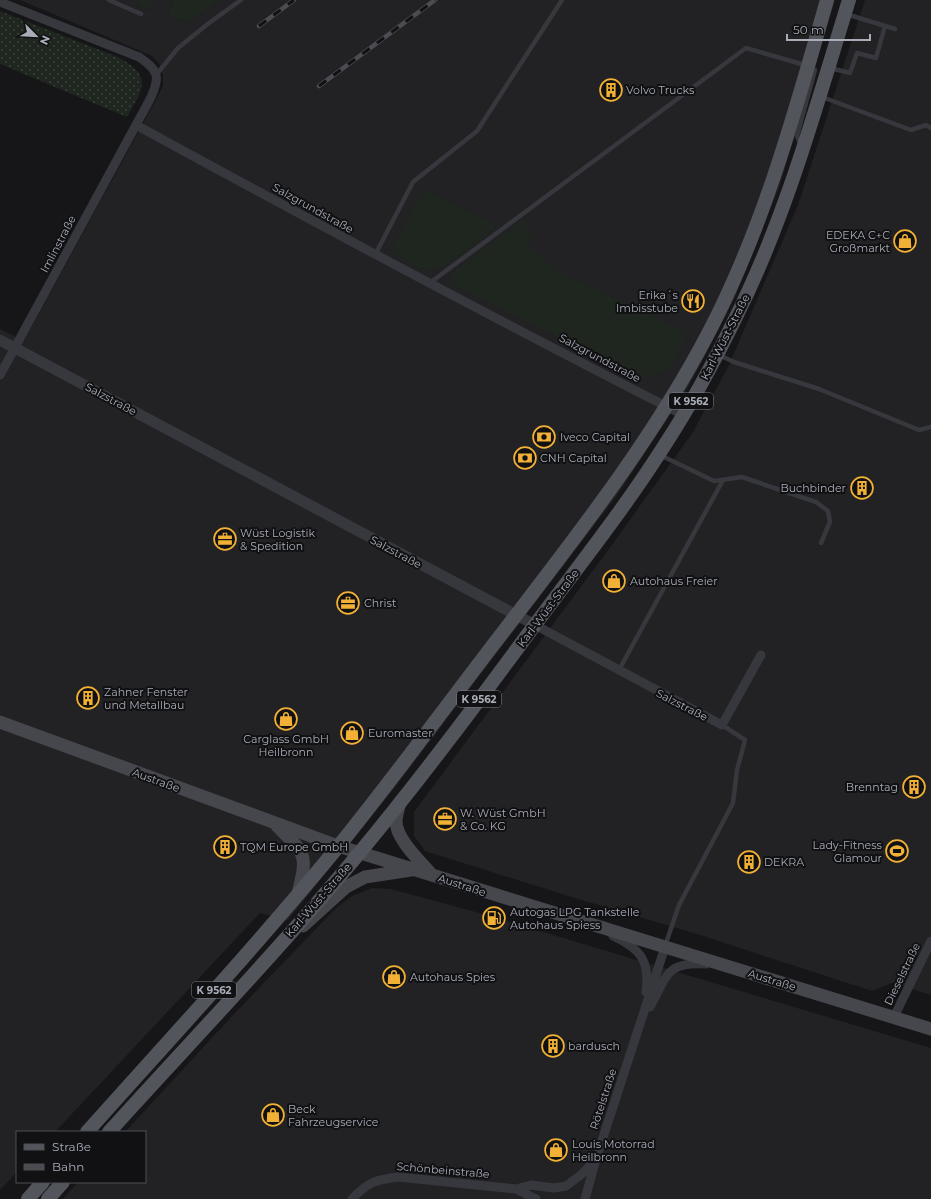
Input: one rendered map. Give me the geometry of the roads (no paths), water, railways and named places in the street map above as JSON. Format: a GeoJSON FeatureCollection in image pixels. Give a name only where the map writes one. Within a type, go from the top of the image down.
{"type":"FeatureCollection","features":[{"type":"Feature","properties":{"kind":"main road","name":"Karl-Wüst-Straße"},"geometry":{"type":"LineString","coordinates":[[88,1131],[298,894],[338,846],[604,499],[666,406],[710,331],[762,211],[808,66],[827,0]]}},
{"type":"Feature","properties":{"kind":"main road","name":"Karl-Wüst-Straße"},"geometry":{"type":"LineString","coordinates":[[110,1131],[262,964],[360,853],[534,626],[623,506],[659,454],[717,354],[738,314],[766,253],[786,198],[847,7]]}},
{"type":"Feature","properties":{"kind":"main road","name":"Austraße"},"geometry":{"type":"LineString","coordinates":[[0,722],[338,846],[931,1029]]}},
{"type":"Feature","properties":{"kind":"main road"},"geometry":{"type":"LineString","coordinates":[[400,802],[396,821],[398,830],[408,848],[432,875]]}},
{"type":"Feature","properties":{"kind":"main road"},"geometry":{"type":"LineString","coordinates":[[274,823],[301,849],[305,865],[298,894]]}},
{"type":"Feature","properties":{"kind":"main road"},"geometry":{"type":"LineString","coordinates":[[262,964],[346,887],[373,875],[416,869]]}},
{"type":"Feature","properties":{"kind":"main road"},"geometry":{"type":"LineString","coordinates":[[28,1199],[42,1183]]}},
{"type":"Feature","properties":{"kind":"main road"},"geometry":{"type":"LineString","coordinates":[[48,1199],[62,1183]]}},
{"type":"Feature","properties":{"kind":"street"},"geometry":{"type":"LineString","coordinates":[[0,2],[139,57],[150,65],[156,75],[156,87],[136,125]]}},
{"type":"Feature","properties":{"kind":"street","name":"Salzgrundstraße"},"geometry":{"type":"LineString","coordinates":[[136,125],[375,255],[431,282],[683,415]]}},
{"type":"Feature","properties":{"kind":"street","name":"Imlinstraße"},"geometry":{"type":"LineString","coordinates":[[0,375],[136,125]]}},
{"type":"Feature","properties":{"kind":"street","name":"Salzstraße"},"geometry":{"type":"LineString","coordinates":[[0,340],[516,615],[618,671],[722,725]]}},
{"type":"Feature","properties":{"kind":"street"},"geometry":{"type":"LineString","coordinates":[[722,725],[761,655]]}},
{"type":"Feature","properties":{"kind":"street","name":"Rötelstraße"},"geometry":{"type":"LineString","coordinates":[[588,924],[628,943],[641,955],[647,968],[648,977],[641,1020]]}},
{"type":"Feature","properties":{"kind":"street","name":"Dieselstraße"},"geometry":{"type":"LineString","coordinates":[[894,1018],[931,941]]}},
{"type":"Feature","properties":{"kind":"street","name":"Rötelstraße"},"geometry":{"type":"LineString","coordinates":[[585,1199],[596,1159],[665,947]]}},
{"type":"Feature","properties":{"kind":"street","name":"Rötelstraße"},"geometry":{"type":"LineString","coordinates":[[641,1020],[670,970],[691,963],[724,965]]}},
{"type":"Feature","properties":{"kind":"street","name":"Rötelstraße"},"geometry":{"type":"LineString","coordinates":[[516,1189],[531,1185],[554,1188],[566,1186],[582,1174],[596,1159]]}},
{"type":"Feature","properties":{"kind":"street","name":"Schönbeinstraße"},"geometry":{"type":"LineString","coordinates":[[352,1199],[365,1185],[382,1179],[398,1177],[516,1189],[536,1199]]}},
{"type":"Feature","properties":{"kind":"lane"},"geometry":{"type":"LineString","coordinates":[[109,0],[141,14]]}},
{"type":"Feature","properties":{"kind":"lane"},"geometry":{"type":"LineString","coordinates":[[156,75],[178,48],[208,23],[240,0]]}},
{"type":"Feature","properties":{"kind":"lane"},"geometry":{"type":"LineString","coordinates":[[375,255],[413,182],[477,131],[562,0]]}},
{"type":"Feature","properties":{"kind":"lane"},"geometry":{"type":"LineString","coordinates":[[847,7],[885,26],[895,29]]}},
{"type":"Feature","properties":{"kind":"lane"},"geometry":{"type":"LineString","coordinates":[[828,67],[850,73],[857,53],[876,58],[885,26]]}},
{"type":"Feature","properties":{"kind":"lane"},"geometry":{"type":"LineString","coordinates":[[431,282],[746,48],[808,66],[815,70],[815,75],[797,136],[799,141],[804,143]]}},
{"type":"Feature","properties":{"kind":"lane"},"geometry":{"type":"LineString","coordinates":[[819,96],[910,130],[926,125],[931,128]]}},
{"type":"Feature","properties":{"kind":"lane"},"geometry":{"type":"LineString","coordinates":[[717,354],[734,362],[819,389],[919,430],[931,427]]}},
{"type":"Feature","properties":{"kind":"lane"},"geometry":{"type":"LineString","coordinates":[[659,454],[714,481],[742,477],[816,502],[828,512],[830,522],[821,542]]}},
{"type":"Feature","properties":{"kind":"lane"},"geometry":{"type":"LineString","coordinates":[[618,671],[723,480]]}},
{"type":"Feature","properties":{"kind":"lane"},"geometry":{"type":"LineString","coordinates":[[665,947],[679,905],[733,803],[737,770],[745,740],[722,725]]}},
{"type":"Feature","properties":{"kind":"railway"},"geometry":{"type":"LineString","coordinates":[[259,26],[294,0]]}},
{"type":"Feature","properties":{"kind":"railway"},"geometry":{"type":"LineString","coordinates":[[319,86],[435,0]]}},
{"type":"Feature","properties":{"kind":"place","name":"Volvo Trucks"},"geometry":{"type":"Point","coordinates":[611,90]}},
{"type":"Feature","properties":{"kind":"place","name":"EDEKA C+C Großmarkt"},"geometry":{"type":"Point","coordinates":[905,241]}},
{"type":"Feature","properties":{"kind":"place","name":"Erika´s Imbisstube"},"geometry":{"type":"Point","coordinates":[693,301]}},
{"type":"Feature","properties":{"kind":"place","name":"Iveco Capital"},"geometry":{"type":"Point","coordinates":[544,437]}},
{"type":"Feature","properties":{"kind":"place","name":"CNH Capital"},"geometry":{"type":"Point","coordinates":[525,458]}},
{"type":"Feature","properties":{"kind":"place","name":"Buchbinder"},"geometry":{"type":"Point","coordinates":[862,488]}},
{"type":"Feature","properties":{"kind":"place","name":"Wüst Logistik & Spedition"},"geometry":{"type":"Point","coordinates":[225,539]}},
{"type":"Feature","properties":{"kind":"place","name":"Autohaus Freier"},"geometry":{"type":"Point","coordinates":[614,581]}},
{"type":"Feature","properties":{"kind":"place","name":"Christ"},"geometry":{"type":"Point","coordinates":[348,603]}},
{"type":"Feature","properties":{"kind":"place","name":"Zahner Fenster und Metallbau"},"geometry":{"type":"Point","coordinates":[88,698]}},
{"type":"Feature","properties":{"kind":"place","name":"Carglass GmbH Heilbronn"},"geometry":{"type":"Point","coordinates":[286,719]}},
{"type":"Feature","properties":{"kind":"place","name":"Euromaster"},"geometry":{"type":"Point","coordinates":[352,733]}},
{"type":"Feature","properties":{"kind":"place","name":"Brenntag"},"geometry":{"type":"Point","coordinates":[914,787]}},
{"type":"Feature","properties":{"kind":"place","name":"W. Wüst GmbH & Co. KG"},"geometry":{"type":"Point","coordinates":[445,819]}},
{"type":"Feature","properties":{"kind":"place","name":"TQM Europe GmbH"},"geometry":{"type":"Point","coordinates":[225,847]}},
{"type":"Feature","properties":{"kind":"place","name":"Lady-Fitness Glamour"},"geometry":{"type":"Point","coordinates":[897,851]}},
{"type":"Feature","properties":{"kind":"place","name":"DEKRA"},"geometry":{"type":"Point","coordinates":[749,862]}},
{"type":"Feature","properties":{"kind":"place","name":"Autogas LPG Tankstelle Autohaus Spiess"},"geometry":{"type":"Point","coordinates":[494,918]}},
{"type":"Feature","properties":{"kind":"place","name":"Autohaus Spies"},"geometry":{"type":"Point","coordinates":[394,977]}},
{"type":"Feature","properties":{"kind":"place","name":"bardusch"},"geometry":{"type":"Point","coordinates":[553,1046]}},
{"type":"Feature","properties":{"kind":"place","name":"Beck Fahrzeugservice"},"geometry":{"type":"Point","coordinates":[273,1115]}},
{"type":"Feature","properties":{"kind":"place","name":"Louis Motorrad Heilbronn"},"geometry":{"type":"Point","coordinates":[556,1150]}}]}
